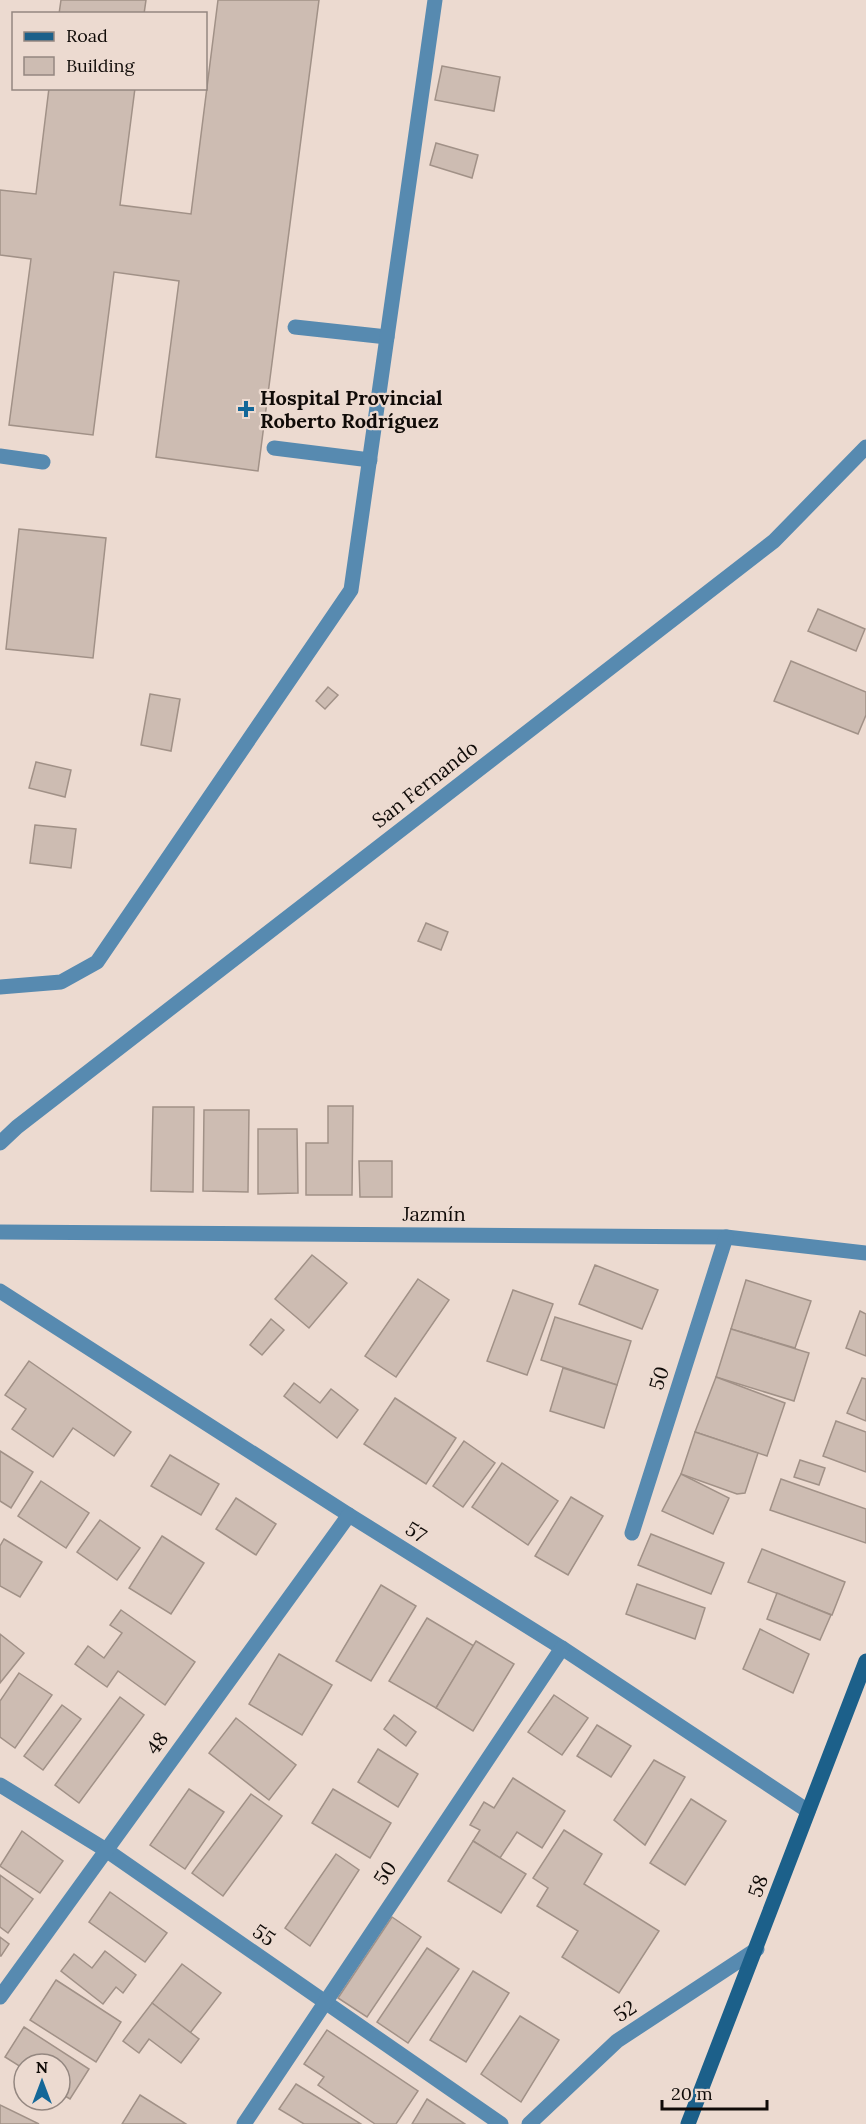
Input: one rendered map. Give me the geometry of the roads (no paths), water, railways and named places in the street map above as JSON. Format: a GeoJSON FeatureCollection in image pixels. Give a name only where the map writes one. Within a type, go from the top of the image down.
{"type":"FeatureCollection","features":[{"type":"Feature","properties":{"kind":"main road","name":"58"},"geometry":{"type":"LineString","coordinates":[[688,2124],[866,1661]]}},
{"type":"Feature","properties":{"kind":"street"},"geometry":{"type":"LineString","coordinates":[[0,987],[61,982],[98,962],[351,590],[435,0]]}},
{"type":"Feature","properties":{"kind":"street"},"geometry":{"type":"LineString","coordinates":[[295,327],[387,337]]}},
{"type":"Feature","properties":{"kind":"street"},"geometry":{"type":"LineString","coordinates":[[274,447],[369,460]]}},
{"type":"Feature","properties":{"kind":"street","name":"San Fernando"},"geometry":{"type":"LineString","coordinates":[[0,1143],[17,1127],[774,541],[866,447]]}},
{"type":"Feature","properties":{"kind":"street"},"geometry":{"type":"LineString","coordinates":[[0,456],[43,462]]}},
{"type":"Feature","properties":{"kind":"street","name":"Jazmín"},"geometry":{"type":"LineString","coordinates":[[0,1232],[726,1237],[866,1253]]}},
{"type":"Feature","properties":{"kind":"street","name":"50"},"geometry":{"type":"LineString","coordinates":[[632,1533],[726,1237]]}},
{"type":"Feature","properties":{"kind":"street","name":"57"},"geometry":{"type":"LineString","coordinates":[[0,1291],[349,1515],[562,1648],[808,1811]]}},
{"type":"Feature","properties":{"kind":"street","name":"48"},"geometry":{"type":"LineString","coordinates":[[0,1997],[349,1515]]}},
{"type":"Feature","properties":{"kind":"street","name":"50"},"geometry":{"type":"LineString","coordinates":[[244,2124],[323,2002],[562,1648]]}},
{"type":"Feature","properties":{"kind":"street","name":"55"},"geometry":{"type":"LineString","coordinates":[[0,1785],[106,1850],[501,2124]]}},
{"type":"Feature","properties":{"kind":"street","name":"52"},"geometry":{"type":"LineString","coordinates":[[529,2124],[617,2041],[757,1949]]}},
{"type":"Feature","properties":{"kind":"place","name":"Hospital Provincial Roberto Rodríguez"},"geometry":{"type":"Point","coordinates":[246,409]}}]}
